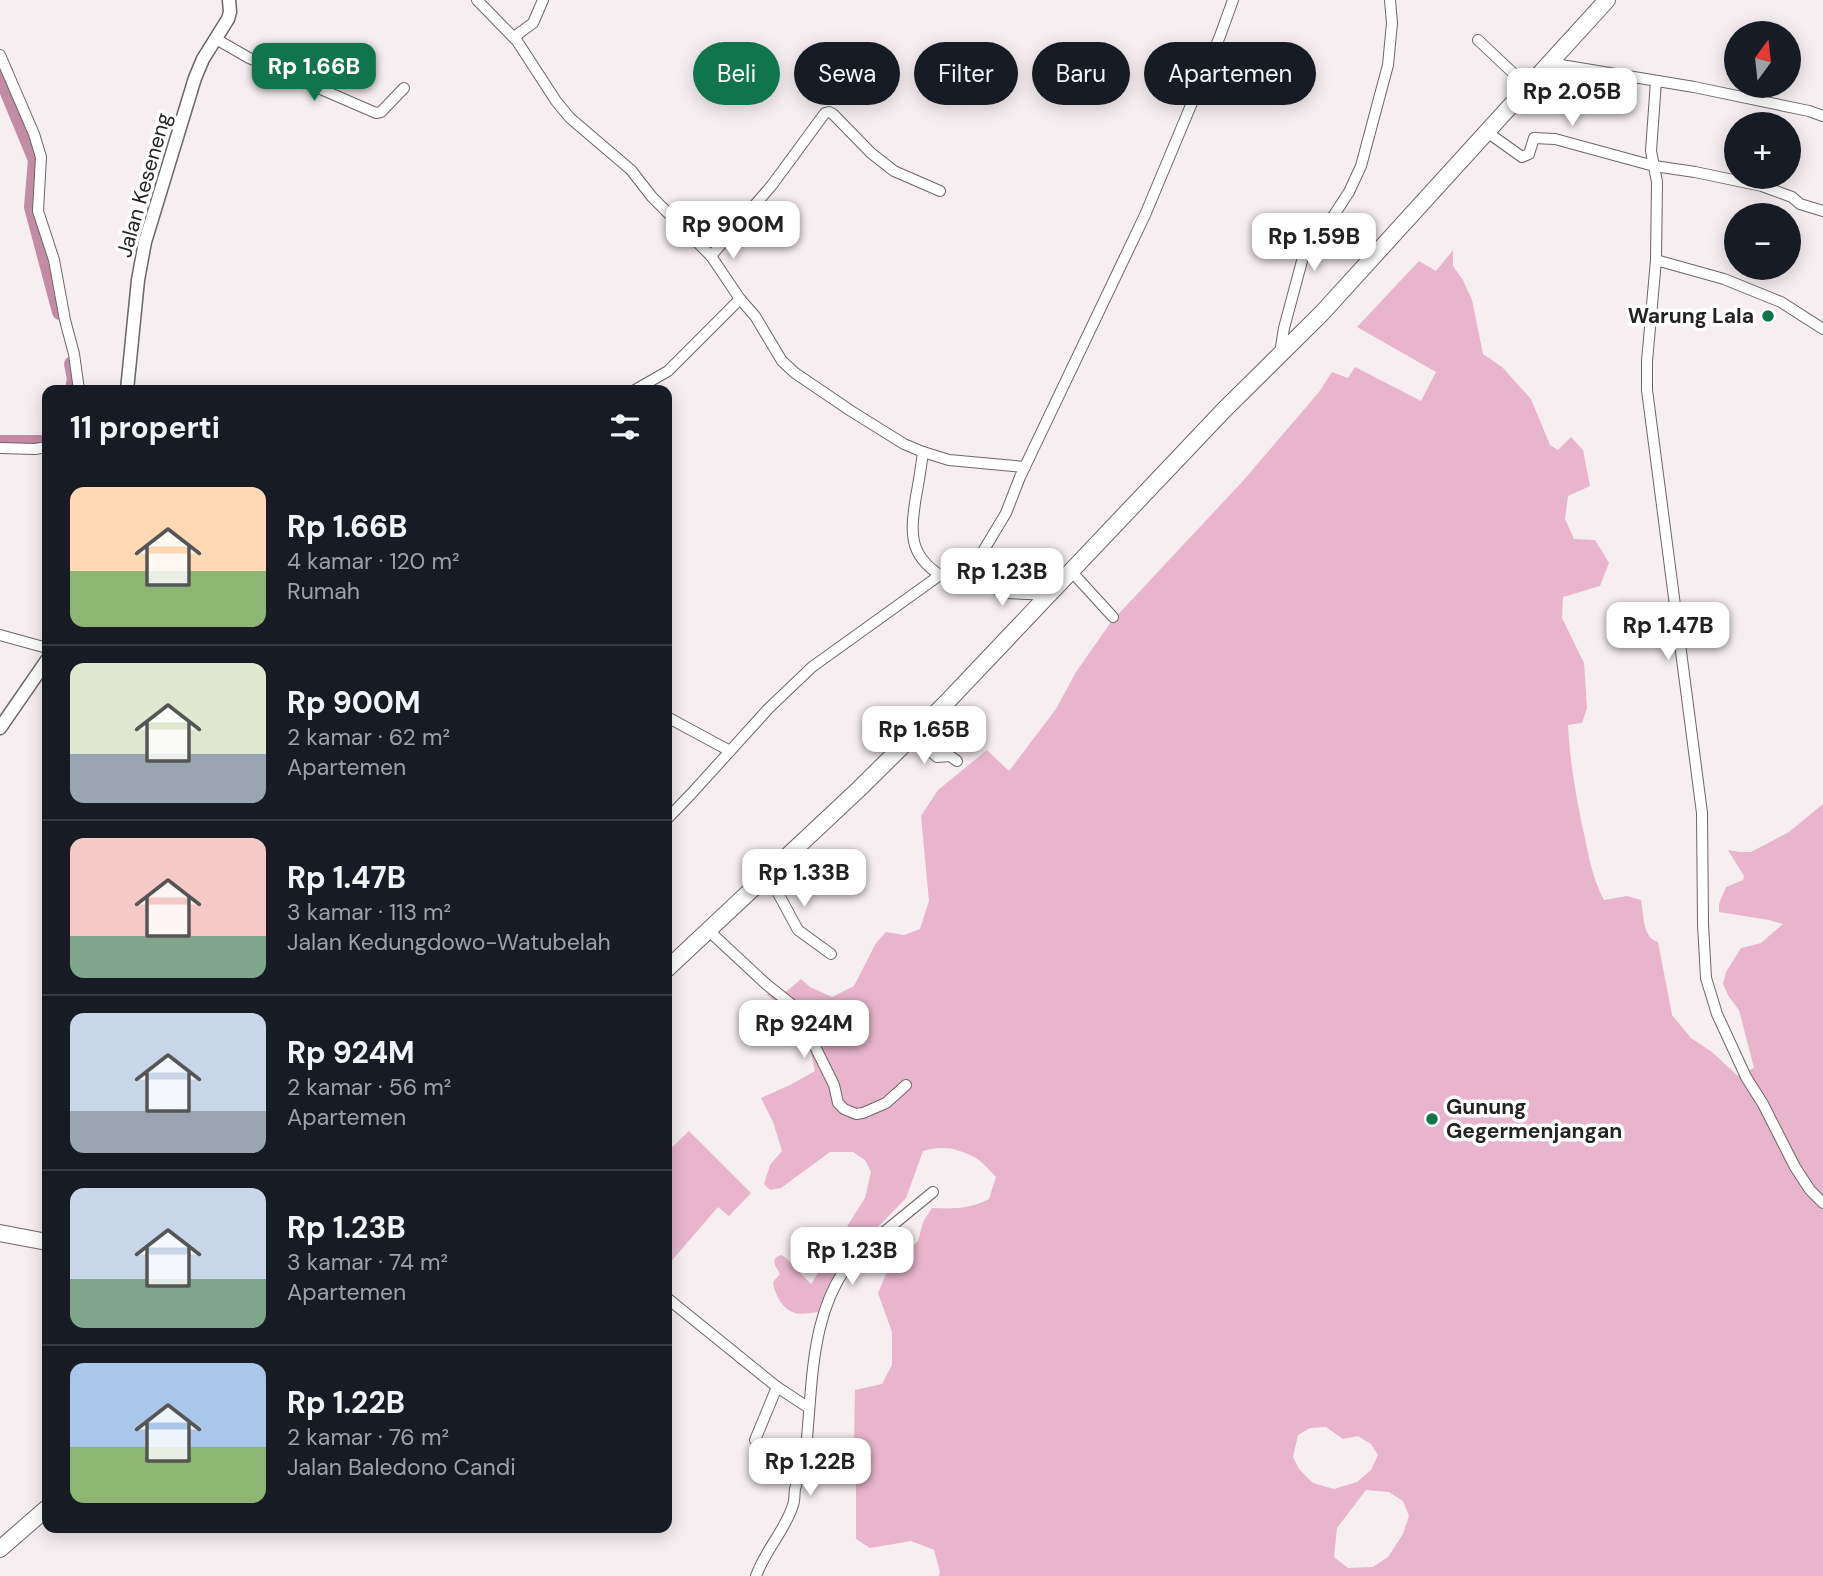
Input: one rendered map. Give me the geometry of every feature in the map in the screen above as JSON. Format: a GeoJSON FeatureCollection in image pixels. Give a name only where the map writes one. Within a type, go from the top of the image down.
{"type":"FeatureCollection","features":[{"type":"Feature","properties":{"kind":"main road"},"geometry":{"type":"LineString","coordinates":[[672,963],[859,789],[1050,595],[1224,410],[1322,313],[1606,0]]}},
{"type":"Feature","properties":{"kind":"main road"},"geometry":{"type":"LineString","coordinates":[[0,1233],[42,1241]]}},
{"type":"Feature","properties":{"kind":"main road"},"geometry":{"type":"LineString","coordinates":[[0,1549],[42,1512]]}},
{"type":"Feature","properties":{"kind":"street","name":"Jalan Keseneng"},"geometry":{"type":"LineString","coordinates":[[128,385],[138,280],[145,242],[195,78],[203,59],[228,19],[229,0]]}},
{"type":"Feature","properties":{"kind":"street"},"geometry":{"type":"LineString","coordinates":[[477,0],[514,37],[569,118],[631,170],[652,197],[711,256],[755,316],[782,360],[795,373],[850,411],[904,444],[923,452],[949,460],[1024,467]]}},
{"type":"Feature","properties":{"kind":"street"},"geometry":{"type":"LineString","coordinates":[[514,37],[533,23],[543,0]]}},
{"type":"Feature","properties":{"kind":"street"},"geometry":{"type":"LineString","coordinates":[[970,573],[1006,513],[1024,467],[1145,215],[1233,0]]}},
{"type":"Feature","properties":{"kind":"street"},"geometry":{"type":"LineString","coordinates":[[1280,355],[1284,328],[1306,246],[1334,215],[1361,166],[1388,65],[1392,23],[1390,0]]}},
{"type":"Feature","properties":{"kind":"street"},"geometry":{"type":"LineString","coordinates":[[216,39],[249,58],[376,113],[381,112],[404,88]]}},
{"type":"Feature","properties":{"kind":"street"},"geometry":{"type":"LineString","coordinates":[[1478,40],[1528,87]]}},
{"type":"Feature","properties":{"kind":"street"},"geometry":{"type":"LineString","coordinates":[[0,55],[41,157],[38,211],[54,260],[78,385]]}},
{"type":"Feature","properties":{"kind":"street"},"geometry":{"type":"LineString","coordinates":[[1549,63],[1694,86],[1777,103],[1823,117]]}},
{"type":"Feature","properties":{"kind":"street"},"geometry":{"type":"LineString","coordinates":[[1656,81],[1651,151],[1657,182],[1656,260],[1647,390],[1702,813],[1706,978],[1717,1014],[1746,1077],[1795,1167],[1810,1190],[1823,1203]]}},
{"type":"Feature","properties":{"kind":"street"},"geometry":{"type":"LineString","coordinates":[[711,256],[772,185],[825,113],[833,114],[871,153],[894,171],[940,191]]}},
{"type":"Feature","properties":{"kind":"street"},"geometry":{"type":"LineString","coordinates":[[1488,132],[1522,157],[1529,154],[1534,138],[1555,139],[1654,166],[1762,186],[1792,197],[1800,204],[1823,211]]}},
{"type":"Feature","properties":{"kind":"street"},"geometry":{"type":"LineString","coordinates":[[1656,260],[1724,279],[1781,302],[1823,329]]}},
{"type":"Feature","properties":{"kind":"street"},"geometry":{"type":"LineString","coordinates":[[644,385],[668,371],[740,299]]}},
{"type":"Feature","properties":{"kind":"street"},"geometry":{"type":"LineString","coordinates":[[0,448],[42,448]]}},
{"type":"Feature","properties":{"kind":"street"},"geometry":{"type":"LineString","coordinates":[[923,452],[912,536],[918,554],[940,575]]}},
{"type":"Feature","properties":{"kind":"street"},"geometry":{"type":"LineString","coordinates":[[1071,571],[1113,617]]}},
{"type":"Feature","properties":{"kind":"street"},"geometry":{"type":"LineString","coordinates":[[672,813],[769,708],[812,667],[940,575],[970,573],[1005,593],[1050,595]]}},
{"type":"Feature","properties":{"kind":"street"},"geometry":{"type":"LineString","coordinates":[[0,635],[42,647]]}},
{"type":"Feature","properties":{"kind":"street"},"geometry":{"type":"LineString","coordinates":[[0,728],[42,667]]}},
{"type":"Feature","properties":{"kind":"street"},"geometry":{"type":"LineString","coordinates":[[672,720],[730,751]]}},
{"type":"Feature","properties":{"kind":"street"},"geometry":{"type":"LineString","coordinates":[[913,736],[937,757],[950,756],[957,761]]}},
{"type":"Feature","properties":{"kind":"street"},"geometry":{"type":"LineString","coordinates":[[767,873],[799,930],[831,954]]}},
{"type":"Feature","properties":{"kind":"street"},"geometry":{"type":"LineString","coordinates":[[708,930],[796,1008],[834,1085],[838,1103],[844,1109],[856,1114],[863,1113],[886,1102],[906,1085]]}},
{"type":"Feature","properties":{"kind":"street"},"geometry":{"type":"LineString","coordinates":[[756,1576],[761,1562],[794,1504],[795,1490],[806,1452],[817,1342],[822,1319],[839,1279],[856,1255],[933,1192]]}},
{"type":"Feature","properties":{"kind":"street"},"geometry":{"type":"LineString","coordinates":[[672,1302],[777,1387],[809,1408]]}},
{"type":"Feature","properties":{"kind":"street"},"geometry":{"type":"LineString","coordinates":[[755,1440],[777,1387]]}},
{"type":"Feature","properties":{"kind":"shaded area"},"geometry":{"type":"Polygon","coordinates":[[[1453,250],[1453,266],[1472,300],[1483,354],[1502,367],[1531,399],[1550,445],[1558,450],[1571,437],[1583,450],[1590,486],[1568,496],[1565,519],[1574,539],[1595,540],[1609,563],[1600,586],[1563,597],[1562,618],[1584,663],[1587,708],[1582,723],[1568,725],[1574,784],[1591,865],[1604,900],[1627,896],[1641,900],[1646,931],[1658,942],[1672,1015],[1691,1038],[1712,1052],[1738,1076],[1754,1068],[1739,1010],[1723,984],[1726,972],[1741,948],[1761,943],[1783,924],[1719,912],[1719,904],[1726,887],[1743,880],[1744,876],[1728,850],[1751,852],[1789,832],[1823,804],[1823,1576],[939,1576],[934,1550],[911,1541],[870,1548],[856,1539],[855,1390],[882,1384],[892,1365],[892,1332],[878,1293],[887,1272],[918,1241],[923,1222],[932,1208],[961,1208],[989,1199],[996,1177],[980,1161],[962,1151],[942,1148],[923,1151],[906,1198],[847,1259],[830,1282],[818,1312],[793,1313],[787,1309],[778,1298],[773,1282],[780,1274],[774,1263],[775,1259],[781,1255],[785,1257],[811,1284],[865,1198],[871,1172],[865,1160],[853,1152],[830,1152],[781,1188],[770,1190],[764,1184],[770,1165],[782,1151],[773,1122],[761,1098],[815,1071],[809,1044],[782,1006],[766,994],[787,991],[801,979],[810,987],[832,997],[854,986],[876,943],[886,932],[904,935],[920,929],[929,901],[921,816],[938,790],[987,750],[1009,771],[1056,709],[1076,672],[1111,622],[1242,482],[1319,392],[1332,372],[1348,378],[1355,367],[1421,401],[1436,372],[1357,327],[1419,261],[1436,271],[1453,250]],[[1326,1427],[1310,1428],[1298,1435],[1293,1457],[1299,1469],[1313,1483],[1334,1489],[1357,1482],[1371,1470],[1378,1455],[1371,1444],[1358,1436],[1343,1439],[1326,1427]],[[1366,1490],[1337,1528],[1334,1557],[1348,1568],[1373,1567],[1388,1557],[1403,1534],[1409,1516],[1403,1501],[1389,1492],[1366,1490]]]}},
{"type":"Feature","properties":{"kind":"shaded area"},"geometry":{"type":"Polygon","coordinates":[[[689,1131],[751,1193],[729,1216],[718,1207],[672,1260],[672,1147],[689,1131]]]}},
{"type":"Feature","properties":{"kind":"waterway"},"geometry":{"type":"LineString","coordinates":[[0,73],[36,160],[32,207],[60,312]]}},
{"type":"Feature","properties":{"kind":"waterway"},"geometry":{"type":"LineString","coordinates":[[72,364],[74,385]]}},
{"type":"Feature","properties":{"kind":"waterway"},"geometry":{"type":"LineString","coordinates":[[0,443],[42,443]]}},
{"type":"Feature","properties":{"kind":"place","name":"Warung Lala"},"geometry":{"type":"Point","coordinates":[1768,316]}},
{"type":"Feature","properties":{"kind":"place","name":"Gunung Gegermenjangan"},"geometry":{"type":"Point","coordinates":[1432,1119]}}]}
